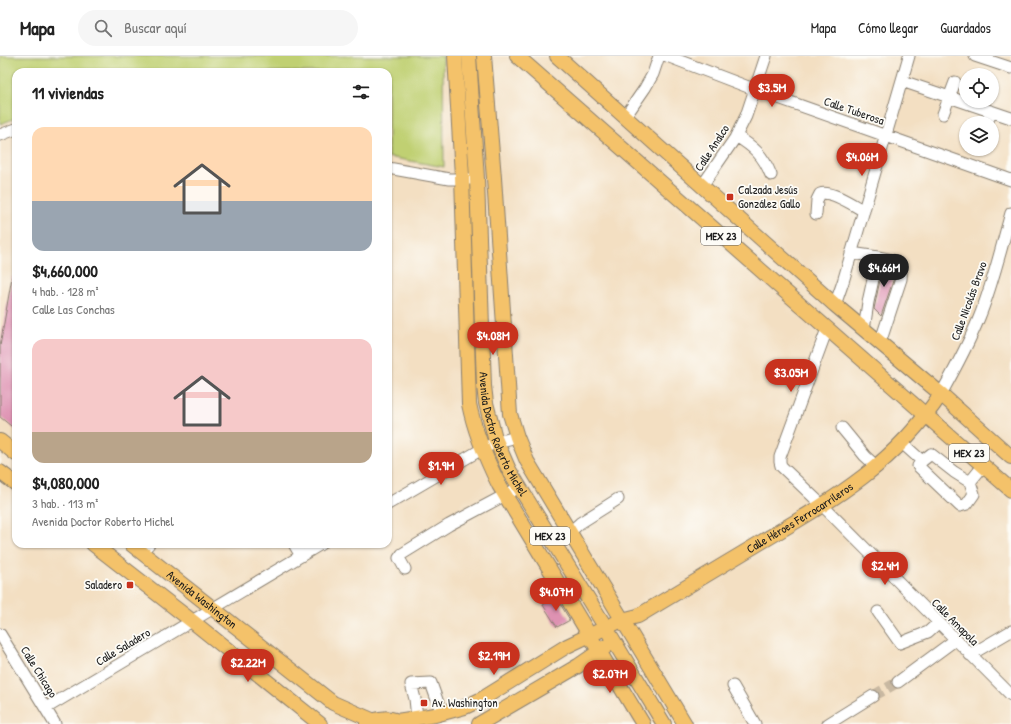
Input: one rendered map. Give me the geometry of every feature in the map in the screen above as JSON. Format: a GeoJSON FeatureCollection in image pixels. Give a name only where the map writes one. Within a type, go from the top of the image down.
{"type":"FeatureCollection","features":[{"type":"Feature","properties":{"kind":"main road","name":"Avenida Doctor Roberto Michel"},"geometry":{"type":"LineString","coordinates":[[454,56],[462,180],[468,349],[468,404],[474,427],[491,468],[506,496],[643,724]]}},
{"type":"Feature","properties":{"kind":"main road","name":"Avenida Doctor Roberto Michel"},"geometry":{"type":"LineString","coordinates":[[469,56],[477,179],[484,386],[486,403],[496,442],[506,465],[664,724]]}},
{"type":"Feature","properties":{"kind":"main road","name":"Avenida Doctor Roberto Michel"},"geometry":{"type":"LineString","coordinates":[[484,56],[510,414],[517,437],[527,460],[685,724]]}},
{"type":"Feature","properties":{"kind":"main road","name":"MEX 23"},"geometry":{"type":"LineString","coordinates":[[517,56],[1011,490]]}},
{"type":"Feature","properties":{"kind":"main road","name":"MEX 23"},"geometry":{"type":"LineString","coordinates":[[557,56],[835,305],[941,394],[1011,456]]}},
{"type":"Feature","properties":{"kind":"main road"},"geometry":{"type":"LineString","coordinates":[[479,228],[497,227]]}},
{"type":"Feature","properties":{"kind":"main road"},"geometry":{"type":"LineString","coordinates":[[468,349],[505,347]]}},
{"type":"Feature","properties":{"kind":"main road"},"geometry":{"type":"LineString","coordinates":[[468,385],[484,386],[507,382]]}},
{"type":"Feature","properties":{"kind":"main road","name":"Calle Héroes Ferrocarrileros"},"geometry":{"type":"LineString","coordinates":[[479,724],[578,666],[614,641],[625,625],[638,616],[823,506],[876,467],[902,443],[926,416],[941,394]]}},
{"type":"Feature","properties":{"kind":"main road"},"geometry":{"type":"LineString","coordinates":[[0,441],[12,451]]}},
{"type":"Feature","properties":{"kind":"main road"},"geometry":{"type":"LineString","coordinates":[[518,485],[534,471]]}},
{"type":"Feature","properties":{"kind":"main road"},"geometry":{"type":"LineString","coordinates":[[0,472],[12,481]]}},
{"type":"Feature","properties":{"kind":"main road"},"geometry":{"type":"LineString","coordinates":[[535,544],[530,504],[545,491]]}},
{"type":"Feature","properties":{"kind":"main road","name":"Avenida Washington"},"geometry":{"type":"LineString","coordinates":[[98,548],[320,724]]}},
{"type":"Feature","properties":{"kind":"main road","name":"Avenida Washington"},"geometry":{"type":"LineString","coordinates":[[141,548],[213,609],[333,703],[370,722]]}},
{"type":"Feature","properties":{"kind":"main road"},"geometry":{"type":"LineString","coordinates":[[570,568],[585,558]]}},
{"type":"Feature","properties":{"kind":"main road"},"geometry":{"type":"LineString","coordinates":[[585,593],[600,584]]}},
{"type":"Feature","properties":{"kind":"main road","name":"Calle Héroes Ferrocarrileros"},"geometry":{"type":"LineString","coordinates":[[370,722],[380,718],[389,718],[400,722],[465,708],[567,646],[606,628],[625,625]]}},
{"type":"Feature","properties":{"kind":"main road"},"geometry":{"type":"LineString","coordinates":[[628,664],[643,655]]}},
{"type":"Feature","properties":{"kind":"street"},"geometry":{"type":"LineString","coordinates":[[624,117],[645,88],[653,74],[659,56]]}},
{"type":"Feature","properties":{"kind":"street","name":"Calle Tuberosa"},"geometry":{"type":"LineString","coordinates":[[667,56],[756,90],[1011,180]]}},
{"type":"Feature","properties":{"kind":"street","name":"Calle Analco"},"geometry":{"type":"LineString","coordinates":[[702,186],[736,136],[746,116],[756,90],[766,56]]}},
{"type":"Feature","properties":{"kind":"street"},"geometry":{"type":"LineString","coordinates":[[835,305],[909,56]]}},
{"type":"Feature","properties":{"kind":"street"},"geometry":{"type":"LineString","coordinates":[[975,56],[1011,68]]}},
{"type":"Feature","properties":{"kind":"street"},"geometry":{"type":"LineString","coordinates":[[902,81],[1011,118]]}},
{"type":"Feature","properties":{"kind":"street"},"geometry":{"type":"LineString","coordinates":[[943,114],[955,82]]}},
{"type":"Feature","properties":{"kind":"street"},"geometry":{"type":"LineString","coordinates":[[990,116],[991,112]]}},
{"type":"Feature","properties":{"kind":"street"},"geometry":{"type":"LineString","coordinates":[[0,135],[12,130]]}},
{"type":"Feature","properties":{"kind":"street"},"geometry":{"type":"LineString","coordinates":[[736,136],[747,142],[763,157],[771,174]]}},
{"type":"Feature","properties":{"kind":"street"},"geometry":{"type":"LineString","coordinates":[[392,169],[449,179],[477,179]]}},
{"type":"Feature","properties":{"kind":"street"},"geometry":{"type":"LineString","coordinates":[[816,214],[817,200],[820,194],[824,192],[864,211]]}},
{"type":"Feature","properties":{"kind":"street","name":"Calle Nicolás Bravo"},"geometry":{"type":"LineString","coordinates":[[941,394],[966,349],[980,317],[1011,212]]}},
{"type":"Feature","properties":{"kind":"street"},"geometry":{"type":"LineString","coordinates":[[851,254],[895,260],[900,265],[902,271],[901,279],[880,343]]}},
{"type":"Feature","properties":{"kind":"street"},"geometry":{"type":"LineString","coordinates":[[864,330],[868,302],[878,257]]}},
{"type":"Feature","properties":{"kind":"street","name":"Calle Amapola"},"geometry":{"type":"LineString","coordinates":[[827,329],[780,458],[781,466],[823,506],[1011,695]]}},
{"type":"Feature","properties":{"kind":"street"},"geometry":{"type":"LineString","coordinates":[[842,428],[876,467]]}},
{"type":"Feature","properties":{"kind":"street"},"geometry":{"type":"LineString","coordinates":[[392,502],[482,448],[496,442],[517,437]]}},
{"type":"Feature","properties":{"kind":"street"},"geometry":{"type":"LineString","coordinates":[[902,443],[922,461]]}},
{"type":"Feature","properties":{"kind":"street"},"geometry":{"type":"LineString","coordinates":[[931,454],[954,472],[970,482],[974,494],[967,504],[960,506],[918,466],[922,461],[931,454]]}},
{"type":"Feature","properties":{"kind":"street"},"geometry":{"type":"LineString","coordinates":[[970,482],[983,466]]}},
{"type":"Feature","properties":{"kind":"street"},"geometry":{"type":"LineString","coordinates":[[405,569],[400,560],[402,554],[449,525],[506,496],[518,485]]}},
{"type":"Feature","properties":{"kind":"street"},"geometry":{"type":"LineString","coordinates":[[570,532],[580,523],[618,499]]}},
{"type":"Feature","properties":{"kind":"street"},"geometry":{"type":"LineString","coordinates":[[296,548],[301,556]]}},
{"type":"Feature","properties":{"kind":"street","name":"Calle Saladero"},"geometry":{"type":"LineString","coordinates":[[46,708],[314,548]]}},
{"type":"Feature","properties":{"kind":"street"},"geometry":{"type":"LineString","coordinates":[[878,612],[900,643],[928,632],[938,623]]}},
{"type":"Feature","properties":{"kind":"street"},"geometry":{"type":"LineString","coordinates":[[970,655],[1011,631]]}},
{"type":"Feature","properties":{"kind":"street","name":"Calle Chicago"},"geometry":{"type":"LineString","coordinates":[[0,634],[55,724]]}},
{"type":"Feature","properties":{"kind":"street"},"geometry":{"type":"LineString","coordinates":[[898,682],[955,640]]}},
{"type":"Feature","properties":{"kind":"street"},"geometry":{"type":"LineString","coordinates":[[417,718],[415,699],[411,684],[431,683],[442,714]]}},
{"type":"Feature","properties":{"kind":"street"},"geometry":{"type":"LineString","coordinates":[[733,686],[755,724]]}},
{"type":"Feature","properties":{"kind":"street"},"geometry":{"type":"LineString","coordinates":[[828,724],[873,696]]}},
{"type":"Feature","properties":{"kind":"green space"},"geometry":{"type":"Polygon","coordinates":[[[0,56],[443,56],[444,167],[392,158],[392,68],[12,68],[12,120],[0,124],[0,56]]]}},
{"type":"Feature","properties":{"kind":"building"},"geometry":{"type":"Polygon","coordinates":[[[883,265],[894,270],[894,278],[881,316],[874,309],[883,265]]]}},
{"type":"Feature","properties":{"kind":"building"},"geometry":{"type":"Polygon","coordinates":[[[12,277],[12,427],[0,417],[0,346],[12,277]]]}},
{"type":"Feature","properties":{"kind":"building"},"geometry":{"type":"Polygon","coordinates":[[[556,597],[570,620],[557,627],[543,605],[556,597]]]}},
{"type":"Feature","properties":{"kind":"tunnel"},"geometry":{"type":"LineString","coordinates":[[873,696],[898,682]]}},
{"type":"Feature","properties":{"kind":"place","name":"Calzada Jesús González Gallo"},"geometry":{"type":"Point","coordinates":[730,197]}},
{"type":"Feature","properties":{"kind":"place","name":"Saladero"},"geometry":{"type":"Point","coordinates":[130,585]}},
{"type":"Feature","properties":{"kind":"place","name":"Av. Washington"},"geometry":{"type":"Point","coordinates":[424,703]}}]}
